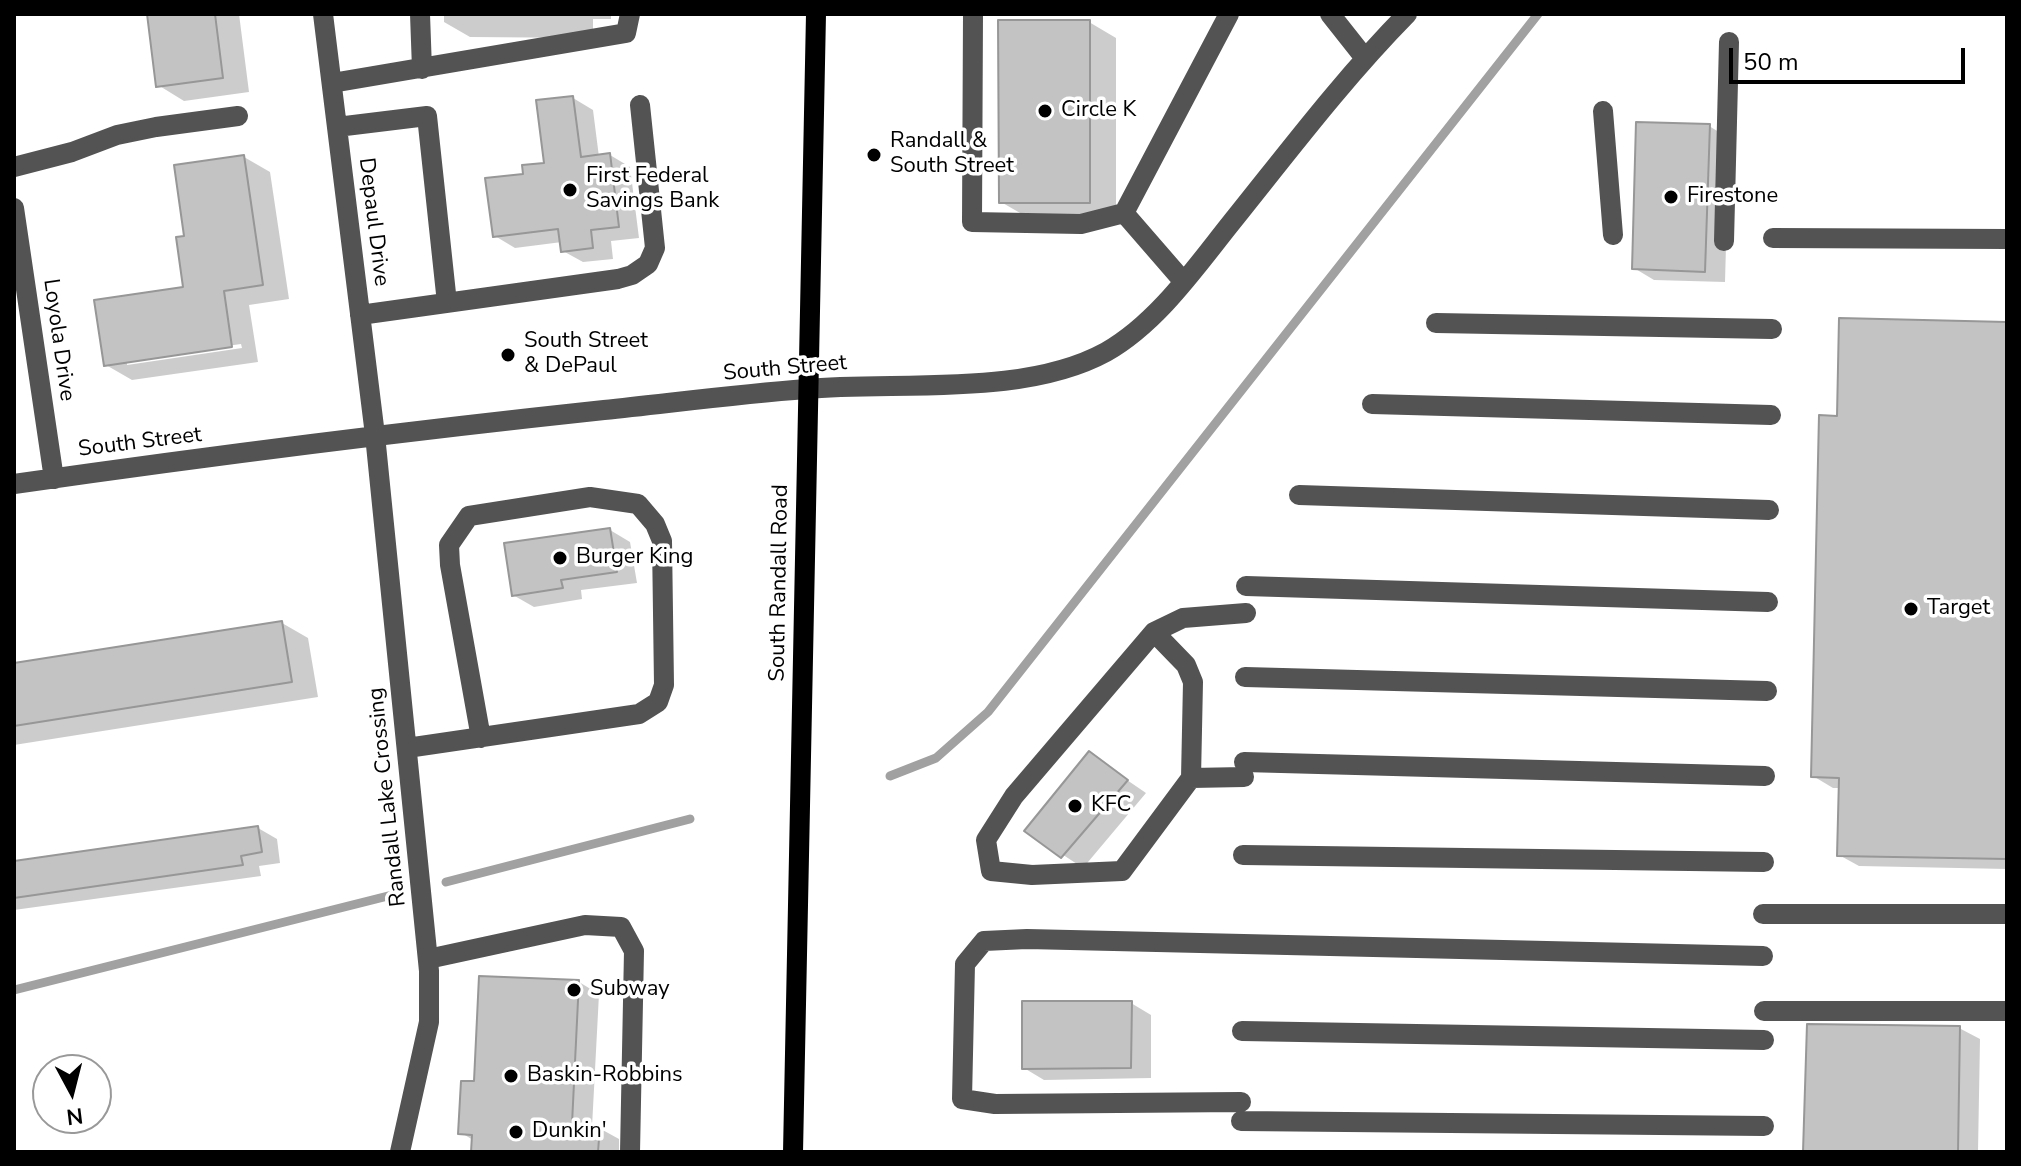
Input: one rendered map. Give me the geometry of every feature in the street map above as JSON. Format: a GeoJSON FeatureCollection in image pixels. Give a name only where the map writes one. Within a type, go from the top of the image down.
{"type":"FeatureCollection","features":[{"type":"Feature","properties":{"kind":"main road","name":"South Randall Road"},"geometry":{"type":"LineString","coordinates":[[793,1152],[816,14]]}},
{"type":"Feature","properties":{"kind":"street","name":"Depaul Drive"},"geometry":{"type":"LineString","coordinates":[[323,14],[375,435]]}},
{"type":"Feature","properties":{"kind":"street"},"geometry":{"type":"LineString","coordinates":[[420,14],[422,69]]}},
{"type":"Feature","properties":{"kind":"street"},"geometry":{"type":"LineString","coordinates":[[332,83],[626,33],[630,14]]}},
{"type":"Feature","properties":{"kind":"street"},"geometry":{"type":"LineString","coordinates":[[973,14],[972,222],[1081,224],[1124,213],[1229,14]]}},
{"type":"Feature","properties":{"kind":"street"},"geometry":{"type":"LineString","coordinates":[[1330,14],[1364,57]]}},
{"type":"Feature","properties":{"kind":"street","name":"South Street"},"geometry":{"type":"LineString","coordinates":[[14,484],[375,435],[808,389],[1007,381],[1077,366],[1132,335],[1183,281],[1364,57],[1407,14]]}},
{"type":"Feature","properties":{"kind":"street"},"geometry":{"type":"LineString","coordinates":[[1724,241],[1729,42]]}},
{"type":"Feature","properties":{"kind":"street"},"geometry":{"type":"LineString","coordinates":[[360,315],[618,279],[632,275],[648,264],[655,248],[640,105]]}},
{"type":"Feature","properties":{"kind":"street"},"geometry":{"type":"LineString","coordinates":[[1603,111],[1613,235]]}},
{"type":"Feature","properties":{"kind":"street"},"geometry":{"type":"LineString","coordinates":[[14,167],[72,152],[117,135],[238,116]]}},
{"type":"Feature","properties":{"kind":"street"},"geometry":{"type":"LineString","coordinates":[[337,127],[427,116],[447,303]]}},
{"type":"Feature","properties":{"kind":"street","name":"Loyola Drive"},"geometry":{"type":"LineString","coordinates":[[14,208],[54,479]]}},
{"type":"Feature","properties":{"kind":"street"},"geometry":{"type":"LineString","coordinates":[[1124,213],[1183,281]]}},
{"type":"Feature","properties":{"kind":"street"},"geometry":{"type":"LineString","coordinates":[[1773,238],[2007,239]]}},
{"type":"Feature","properties":{"kind":"street"},"geometry":{"type":"LineString","coordinates":[[1436,323],[1772,329]]}},
{"type":"Feature","properties":{"kind":"street"},"geometry":{"type":"LineString","coordinates":[[1372,404],[1771,415]]}},
{"type":"Feature","properties":{"kind":"street","name":"Randall Lake Crossing"},"geometry":{"type":"LineString","coordinates":[[375,435],[428,959],[429,1022],[400,1152]]}},
{"type":"Feature","properties":{"kind":"street"},"geometry":{"type":"LineString","coordinates":[[1299,495],[1769,510]]}},
{"type":"Feature","properties":{"kind":"street"},"geometry":{"type":"LineString","coordinates":[[407,748],[481,738],[639,714],[658,702],[664,685],[662,541],[655,524],[638,504],[590,497],[469,516],[449,545],[481,738]]}},
{"type":"Feature","properties":{"kind":"street"},"geometry":{"type":"LineString","coordinates":[[1246,586],[1768,602]]}},
{"type":"Feature","properties":{"kind":"street"},"geometry":{"type":"LineString","coordinates":[[1154,632],[1186,665],[1193,682],[1191,778],[1122,871],[1032,875],[991,871],[986,840],[1014,796],[1154,632],[1183,618],[1246,613]]}},
{"type":"Feature","properties":{"kind":"street"},"geometry":{"type":"LineString","coordinates":[[1245,677],[1767,691]]}},
{"type":"Feature","properties":{"kind":"street"},"geometry":{"type":"LineString","coordinates":[[1191,778],[1244,769],[1765,776]]}},
{"type":"Feature","properties":{"kind":"street"},"geometry":{"type":"LineString","coordinates":[[1243,855],[1764,862]]}},
{"type":"Feature","properties":{"kind":"street"},"geometry":{"type":"LineString","coordinates":[[1763,914],[2007,914]]}},
{"type":"Feature","properties":{"kind":"street"},"geometry":{"type":"LineString","coordinates":[[428,959],[585,925],[621,927],[634,951],[630,1152]]}},
{"type":"Feature","properties":{"kind":"street"},"geometry":{"type":"LineString","coordinates":[[1763,956],[1027,939],[984,941],[965,964],[962,1099],[995,1104],[1764,1126]]}},
{"type":"Feature","properties":{"kind":"street"},"geometry":{"type":"LineString","coordinates":[[1764,1011],[2007,1011]]}},
{"type":"Feature","properties":{"kind":"street"},"geometry":{"type":"LineString","coordinates":[[1242,1031],[1764,1040]]}},
{"type":"Feature","properties":{"kind":"building"},"geometry":{"type":"Polygon","coordinates":[[[147,14],[215,14],[223,78],[156,87],[147,14]]]}},
{"type":"Feature","properties":{"kind":"building"},"geometry":{"type":"Polygon","coordinates":[[[998,20],[1090,20],[1090,203],[999,203],[998,20]]]}},
{"type":"Feature","properties":{"kind":"building"},"geometry":{"type":"Polygon","coordinates":[[[573,96],[581,157],[610,153],[619,227],[591,230],[593,248],[561,252],[558,229],[493,237],[485,178],[523,174],[522,165],[544,163],[536,100],[573,96]]]}},
{"type":"Feature","properties":{"kind":"building","name":"Firestone"},"geometry":{"type":"Polygon","coordinates":[[[1636,122],[1710,124],[1705,272],[1632,269],[1636,122]]]}},
{"type":"Feature","properties":{"kind":"building"},"geometry":{"type":"Polygon","coordinates":[[[244,155],[263,285],[224,291],[232,347],[104,366],[94,300],[183,287],[176,237],[184,236],[174,165],[244,155]]]}},
{"type":"Feature","properties":{"kind":"building","name":"Target"},"geometry":{"type":"Polygon","coordinates":[[[1839,318],[2007,322],[2007,859],[1837,856],[1839,778],[1811,777],[1819,415],[1837,416],[1839,318]]]}},
{"type":"Feature","properties":{"kind":"building","name":"Burger King"},"geometry":{"type":"Polygon","coordinates":[[[610,528],[617,572],[561,580],[563,588],[512,596],[504,543],[610,528]]]}},
{"type":"Feature","properties":{"kind":"building"},"geometry":{"type":"Polygon","coordinates":[[[282,621],[292,682],[14,726],[14,663],[282,621]]]}},
{"type":"Feature","properties":{"kind":"building","name":"KFC"},"geometry":{"type":"Polygon","coordinates":[[[1089,751],[1128,780],[1061,858],[1024,831],[1089,751]]]}},
{"type":"Feature","properties":{"kind":"building"},"geometry":{"type":"Polygon","coordinates":[[[258,826],[262,852],[241,856],[243,865],[14,898],[14,861],[258,826]]]}},
{"type":"Feature","properties":{"kind":"building"},"geometry":{"type":"Polygon","coordinates":[[[479,976],[579,980],[572,1124],[600,1126],[598,1152],[471,1152],[472,1135],[458,1134],[461,1081],[474,1081],[479,976]]]}},
{"type":"Feature","properties":{"kind":"building"},"geometry":{"type":"Polygon","coordinates":[[[1022,1001],[1132,1001],[1131,1068],[1022,1069],[1022,1001]]]}},
{"type":"Feature","properties":{"kind":"building"},"geometry":{"type":"Polygon","coordinates":[[[1807,1024],[1960,1026],[1958,1152],[1803,1152],[1807,1024]]]}},
{"type":"Feature","properties":{"kind":"waterway"},"geometry":{"type":"LineString","coordinates":[[890,776],[936,758],[988,712],[1538,14]]}},
{"type":"Feature","properties":{"kind":"waterway"},"geometry":{"type":"LineString","coordinates":[[446,882],[690,819]]}},
{"type":"Feature","properties":{"kind":"waterway"},"geometry":{"type":"LineString","coordinates":[[14,990],[396,894]]}},
{"type":"Feature","properties":{"kind":"place","name":"Circle K"},"geometry":{"type":"Point","coordinates":[1045,111]}},
{"type":"Feature","properties":{"kind":"place","name":"Randall & South Street"},"geometry":{"type":"Point","coordinates":[874,155]}},
{"type":"Feature","properties":{"kind":"place","name":"First Federal Savings Bank"},"geometry":{"type":"Point","coordinates":[570,190]}},
{"type":"Feature","properties":{"kind":"place","name":"Firestone"},"geometry":{"type":"Point","coordinates":[1671,197]}},
{"type":"Feature","properties":{"kind":"place","name":"South Street & DePaul"},"geometry":{"type":"Point","coordinates":[508,355]}},
{"type":"Feature","properties":{"kind":"place","name":"Burger King"},"geometry":{"type":"Point","coordinates":[560,558]}},
{"type":"Feature","properties":{"kind":"place","name":"Target"},"geometry":{"type":"Point","coordinates":[1911,609]}},
{"type":"Feature","properties":{"kind":"place","name":"KFC"},"geometry":{"type":"Point","coordinates":[1075,806]}},
{"type":"Feature","properties":{"kind":"place","name":"Subway"},"geometry":{"type":"Point","coordinates":[574,990]}},
{"type":"Feature","properties":{"kind":"place","name":"Baskin-Robbins"},"geometry":{"type":"Point","coordinates":[511,1076]}},
{"type":"Feature","properties":{"kind":"place","name":"Dunkin'"},"geometry":{"type":"Point","coordinates":[516,1132]}}]}
